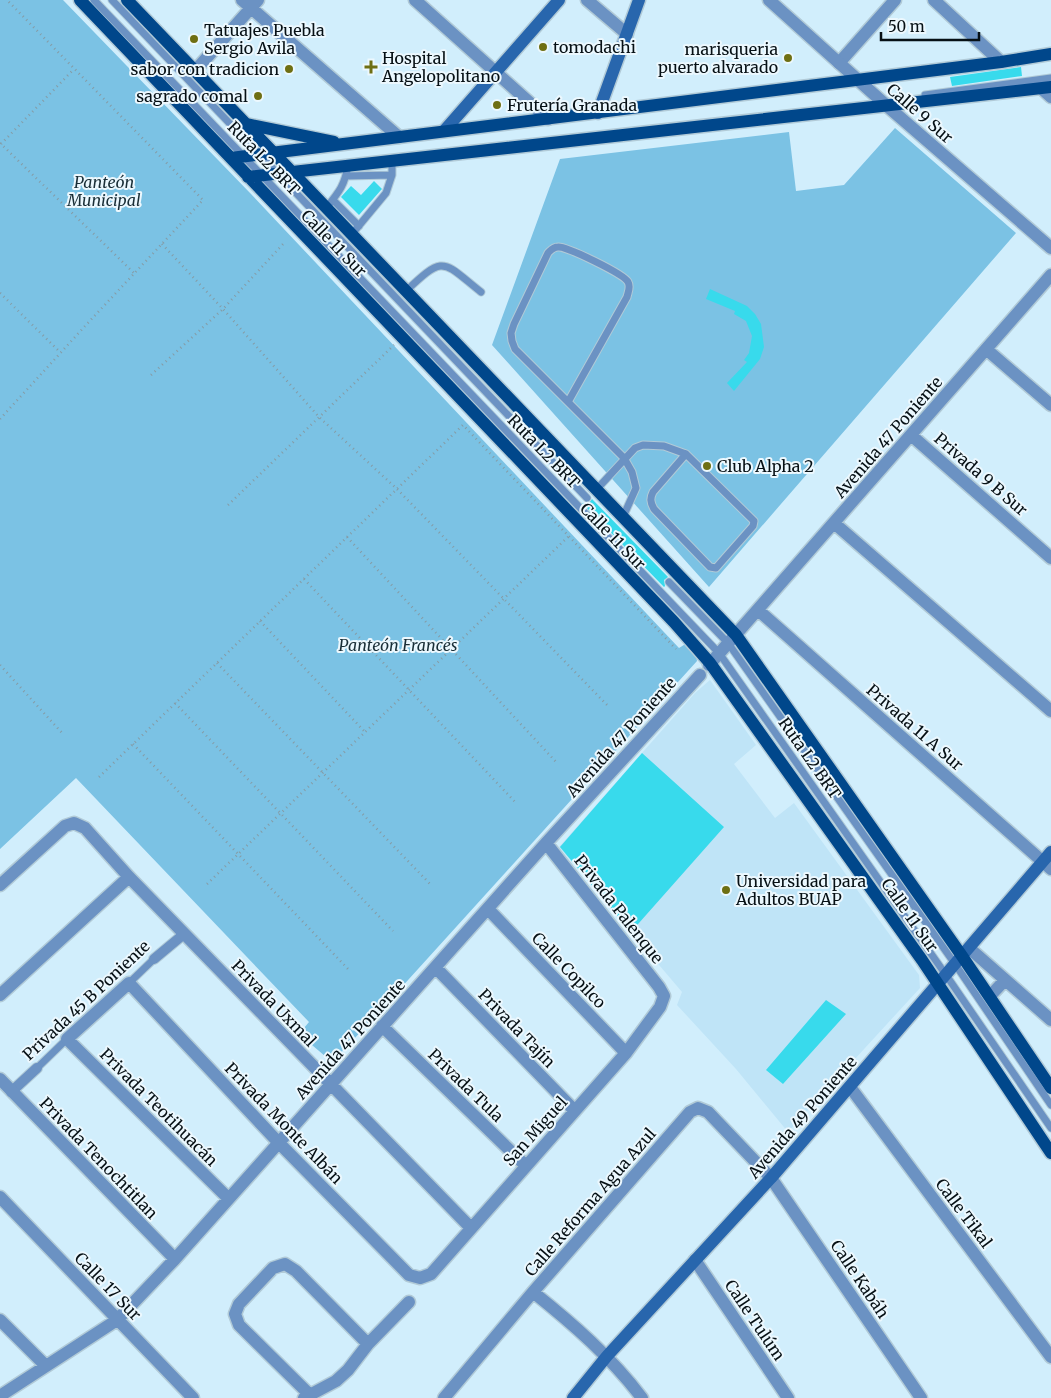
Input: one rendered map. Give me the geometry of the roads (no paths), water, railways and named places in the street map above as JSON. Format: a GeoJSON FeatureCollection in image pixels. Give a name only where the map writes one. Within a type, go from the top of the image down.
{"type":"FeatureCollection","features":[{"type":"Feature","properties":{"kind":"main road","name":"Calle 11 Sur"},"geometry":{"type":"LineString","coordinates":[[80,0],[256,174],[674,622],[713,660],[942,979],[1051,1153]]}},
{"type":"Feature","properties":{"kind":"main road","name":"Calle 11 Sur"},"geometry":{"type":"LineString","coordinates":[[127,0],[246,124],[276,163],[329,204],[355,230],[406,291],[591,494],[623,517],[732,639],[962,956],[1051,1088]]}},
{"type":"Feature","properties":{"kind":"main road"},"geometry":{"type":"LineString","coordinates":[[444,131],[559,0]]}},
{"type":"Feature","properties":{"kind":"main road"},"geometry":{"type":"LineString","coordinates":[[598,113],[639,0]]}},
{"type":"Feature","properties":{"kind":"main road"},"geometry":{"type":"LineString","coordinates":[[256,174],[276,163],[344,144],[861,82],[1051,54]]}},
{"type":"Feature","properties":{"kind":"main road"},"geometry":{"type":"LineString","coordinates":[[241,159],[347,171],[392,160],[884,103],[1048,91]]}},
{"type":"Feature","properties":{"kind":"main road"},"geometry":{"type":"LineString","coordinates":[[246,124],[344,144]]}},
{"type":"Feature","properties":{"kind":"main road","name":"Avenida 49 Poniente"},"geometry":{"type":"LineString","coordinates":[[572,1398],[607,1356],[771,1178],[962,956],[1048,861]]}},
{"type":"Feature","properties":{"kind":"street"},"geometry":{"type":"LineString","coordinates":[[415,0],[548,119]]}},
{"type":"Feature","properties":{"kind":"street"},"geometry":{"type":"LineString","coordinates":[[587,0],[627,34]]}},
{"type":"Feature","properties":{"kind":"street","name":"Calle 9 Sur"},"geometry":{"type":"LineString","coordinates":[[769,0],[1051,248]]}},
{"type":"Feature","properties":{"kind":"street"},"geometry":{"type":"LineString","coordinates":[[839,63],[896,0]]}},
{"type":"Feature","properties":{"kind":"street"},"geometry":{"type":"LineString","coordinates":[[934,0],[1001,62]]}},
{"type":"Feature","properties":{"kind":"street"},"geometry":{"type":"LineString","coordinates":[[195,71],[250,3],[400,137]]}},
{"type":"Feature","properties":{"kind":"street","name":"Avenida 47 Poniente"},"geometry":{"type":"LineString","coordinates":[[713,660],[1051,275]]}},
{"type":"Feature","properties":{"kind":"street"},"geometry":{"type":"LineString","coordinates":[[986,349],[1051,405]]}},
{"type":"Feature","properties":{"kind":"street","name":"Privada 9 B Sur"},"geometry":{"type":"LineString","coordinates":[[911,435],[1051,558]]}},
{"type":"Feature","properties":{"kind":"street"},"geometry":{"type":"LineString","coordinates":[[834,523],[1051,711]]}},
{"type":"Feature","properties":{"kind":"street","name":"Privada 11 A Sur"},"geometry":{"type":"LineString","coordinates":[[758,610],[1048,861]]}},
{"type":"Feature","properties":{"kind":"street","name":"Avenida 47 Poniente"},"geometry":{"type":"LineString","coordinates":[[0,1396],[117,1320],[175,1259],[546,843],[700,675]]}},
{"type":"Feature","properties":{"kind":"street","name":"Privada Uxmal"},"geometry":{"type":"LineString","coordinates":[[0,885],[65,826],[74,823],[85,828],[184,934],[472,1228]]}},
{"type":"Feature","properties":{"kind":"street","name":"Privada Palenque"},"geometry":{"type":"LineString","coordinates":[[546,843],[659,987],[664,996]]}},
{"type":"Feature","properties":{"kind":"street"},"geometry":{"type":"LineString","coordinates":[[0,995],[129,877]]}},
{"type":"Feature","properties":{"kind":"street","name":"Calle Copilco"},"geometry":{"type":"LineString","coordinates":[[488,909],[626,1053]]}},
{"type":"Feature","properties":{"kind":"street","name":"Privada 45 B Poniente"},"geometry":{"type":"LineString","coordinates":[[154,960],[184,934]]}},
{"type":"Feature","properties":{"kind":"street"},"geometry":{"type":"LineString","coordinates":[[962,956],[1005,980],[1051,1020]]}},
{"type":"Feature","properties":{"kind":"street","name":"Privada Tajín"},"geometry":{"type":"LineString","coordinates":[[436,968],[576,1111]]}},
{"type":"Feature","properties":{"kind":"street"},"geometry":{"type":"LineString","coordinates":[[990,996],[1005,980]]}},
{"type":"Feature","properties":{"kind":"street","name":"Privada 45 B Poniente"},"geometry":{"type":"LineString","coordinates":[[67,1039],[128,983]]}},
{"type":"Feature","properties":{"kind":"street","name":"Privada Monte Albán"},"geometry":{"type":"LineString","coordinates":[[128,983],[278,1142],[409,1275],[420,1278]]}},
{"type":"Feature","properties":{"kind":"street","name":"San Miguel"},"geometry":{"type":"LineString","coordinates":[[420,1278],[431,1274],[576,1111],[626,1053],[660,1007],[664,996]]}},
{"type":"Feature","properties":{"kind":"street","name":"Privada Tula"},"geometry":{"type":"LineString","coordinates":[[382,1026],[526,1166]]}},
{"type":"Feature","properties":{"kind":"street","name":"Privada Teotihuacán"},"geometry":{"type":"LineString","coordinates":[[67,1039],[228,1198]]}},
{"type":"Feature","properties":{"kind":"street","name":"Privada 45 B Poniente"},"geometry":{"type":"LineString","coordinates":[[12,1092],[37,1068]]}},
{"type":"Feature","properties":{"kind":"street","name":"Privada Tenochtitlan"},"geometry":{"type":"LineString","coordinates":[[0,1079],[175,1259]]}},
{"type":"Feature","properties":{"kind":"street","name":"Calle Tikal"},"geometry":{"type":"LineString","coordinates":[[850,1087],[1051,1357]]}},
{"type":"Feature","properties":{"kind":"street","name":"Calle Reforma Agua Azul"},"geometry":{"type":"LineString","coordinates":[[444,1398],[533,1292],[690,1112],[698,1108],[708,1112],[771,1178]]}},
{"type":"Feature","properties":{"kind":"street","name":"Calle Kabáh"},"geometry":{"type":"LineString","coordinates":[[771,1178],[921,1398]]}},
{"type":"Feature","properties":{"kind":"street","name":"Calle 17 Sur"},"geometry":{"type":"LineString","coordinates":[[0,1197],[193,1398]]}},
{"type":"Feature","properties":{"kind":"street","name":"Calle Tulúm"},"geometry":{"type":"LineString","coordinates":[[694,1260],[788,1398]]}},
{"type":"Feature","properties":{"kind":"street"},"geometry":{"type":"LineString","coordinates":[[368,1344],[296,1272],[285,1264],[272,1268],[239,1304],[235,1314],[240,1325],[307,1396],[336,1380],[348,1370],[368,1344],[409,1302]]}},
{"type":"Feature","properties":{"kind":"street"},"geometry":{"type":"LineString","coordinates":[[533,1292],[572,1323],[607,1356],[642,1398]]}},
{"type":"Feature","properties":{"kind":"street"},"geometry":{"type":"LineString","coordinates":[[0,1320],[46,1366]]}},
{"type":"Feature","properties":{"kind":"lane","name":"Ruta L2 BRT"},"geometry":{"type":"LineString","coordinates":[[94,0],[241,159]]}},
{"type":"Feature","properties":{"kind":"lane","name":"Ruta L2 BRT"},"geometry":{"type":"LineString","coordinates":[[112,0],[276,163],[591,494]]}},
{"type":"Feature","properties":{"kind":"lane"},"geometry":{"type":"LineString","coordinates":[[276,163],[861,82],[1051,60]]}},
{"type":"Feature","properties":{"kind":"lane"},"geometry":{"type":"LineString","coordinates":[[276,163],[884,103],[1051,78]]}},
{"type":"Feature","properties":{"kind":"lane"},"geometry":{"type":"LineString","coordinates":[[355,230],[386,193],[392,175],[392,160]]}},
{"type":"Feature","properties":{"kind":"lane"},"geometry":{"type":"LineString","coordinates":[[329,204],[342,188],[347,171],[392,175]]}},
{"type":"Feature","properties":{"kind":"lane"},"geometry":{"type":"LineString","coordinates":[[568,402],[627,297],[630,288],[628,280],[622,276],[581,255],[558,247],[548,253],[514,324],[511,333],[512,341],[515,349],[568,402],[624,458],[632,472],[636,488],[623,517]]}},
{"type":"Feature","properties":{"kind":"lane"},"geometry":{"type":"LineString","coordinates":[[406,291],[423,274],[442,264],[449,266],[481,292]]}},
{"type":"Feature","properties":{"kind":"lane"},"geometry":{"type":"LineString","coordinates":[[591,494],[635,448],[652,444],[686,454],[754,521],[753,526],[716,568],[710,567],[654,509],[651,503],[650,498],[653,492],[686,454]]}},
{"type":"Feature","properties":{"kind":"lane"},"geometry":{"type":"LineString","coordinates":[[669,582],[732,639]]}},
{"type":"Feature","properties":{"kind":"lane"},"geometry":{"type":"LineString","coordinates":[[962,956],[1051,1105]]}},
{"type":"Feature","properties":{"kind":"lane","name":"Privada 45 B Poniente"},"geometry":{"type":"LineString","coordinates":[[128,983],[154,960]]}},
{"type":"Feature","properties":{"kind":"lane"},"geometry":{"type":"LineString","coordinates":[[942,979],[1051,1128]]}},
{"type":"Feature","properties":{"kind":"lane","name":"Privada 45 B Poniente"},"geometry":{"type":"LineString","coordinates":[[37,1068],[67,1039]]}},
{"type":"Feature","properties":{"kind":"place","name":"Tatuajes Puebla Sergio Avila"},"geometry":{"type":"Point","coordinates":[194,39]}},
{"type":"Feature","properties":{"kind":"place","name":"tomodachi"},"geometry":{"type":"Point","coordinates":[543,47]}},
{"type":"Feature","properties":{"kind":"place","name":"marisqueria puerto alvarado"},"geometry":{"type":"Point","coordinates":[788,58]}},
{"type":"Feature","properties":{"kind":"place","name":"Hospital Angelopolitano"},"geometry":{"type":"Point","coordinates":[371,67]}},
{"type":"Feature","properties":{"kind":"place","name":"sabor con tradicion"},"geometry":{"type":"Point","coordinates":[289,69]}},
{"type":"Feature","properties":{"kind":"place","name":"sagrado comal"},"geometry":{"type":"Point","coordinates":[258,96]}},
{"type":"Feature","properties":{"kind":"place","name":"Frutería Granada"},"geometry":{"type":"Point","coordinates":[497,105]}},
{"type":"Feature","properties":{"kind":"place","name":"Club Alpha 2"},"geometry":{"type":"Point","coordinates":[707,466]}},
{"type":"Feature","properties":{"kind":"place","name":"Universidad para Adultos BUAP"},"geometry":{"type":"Point","coordinates":[726,890]}},
{"type":"Feature","properties":{"kind":"park label","name":"Panteón Municipal"},"geometry":{"type":"Point","coordinates":[104,191]}},
{"type":"Feature","properties":{"kind":"park label","name":"Panteón Francés"},"geometry":{"type":"Point","coordinates":[398,645]}}]}
